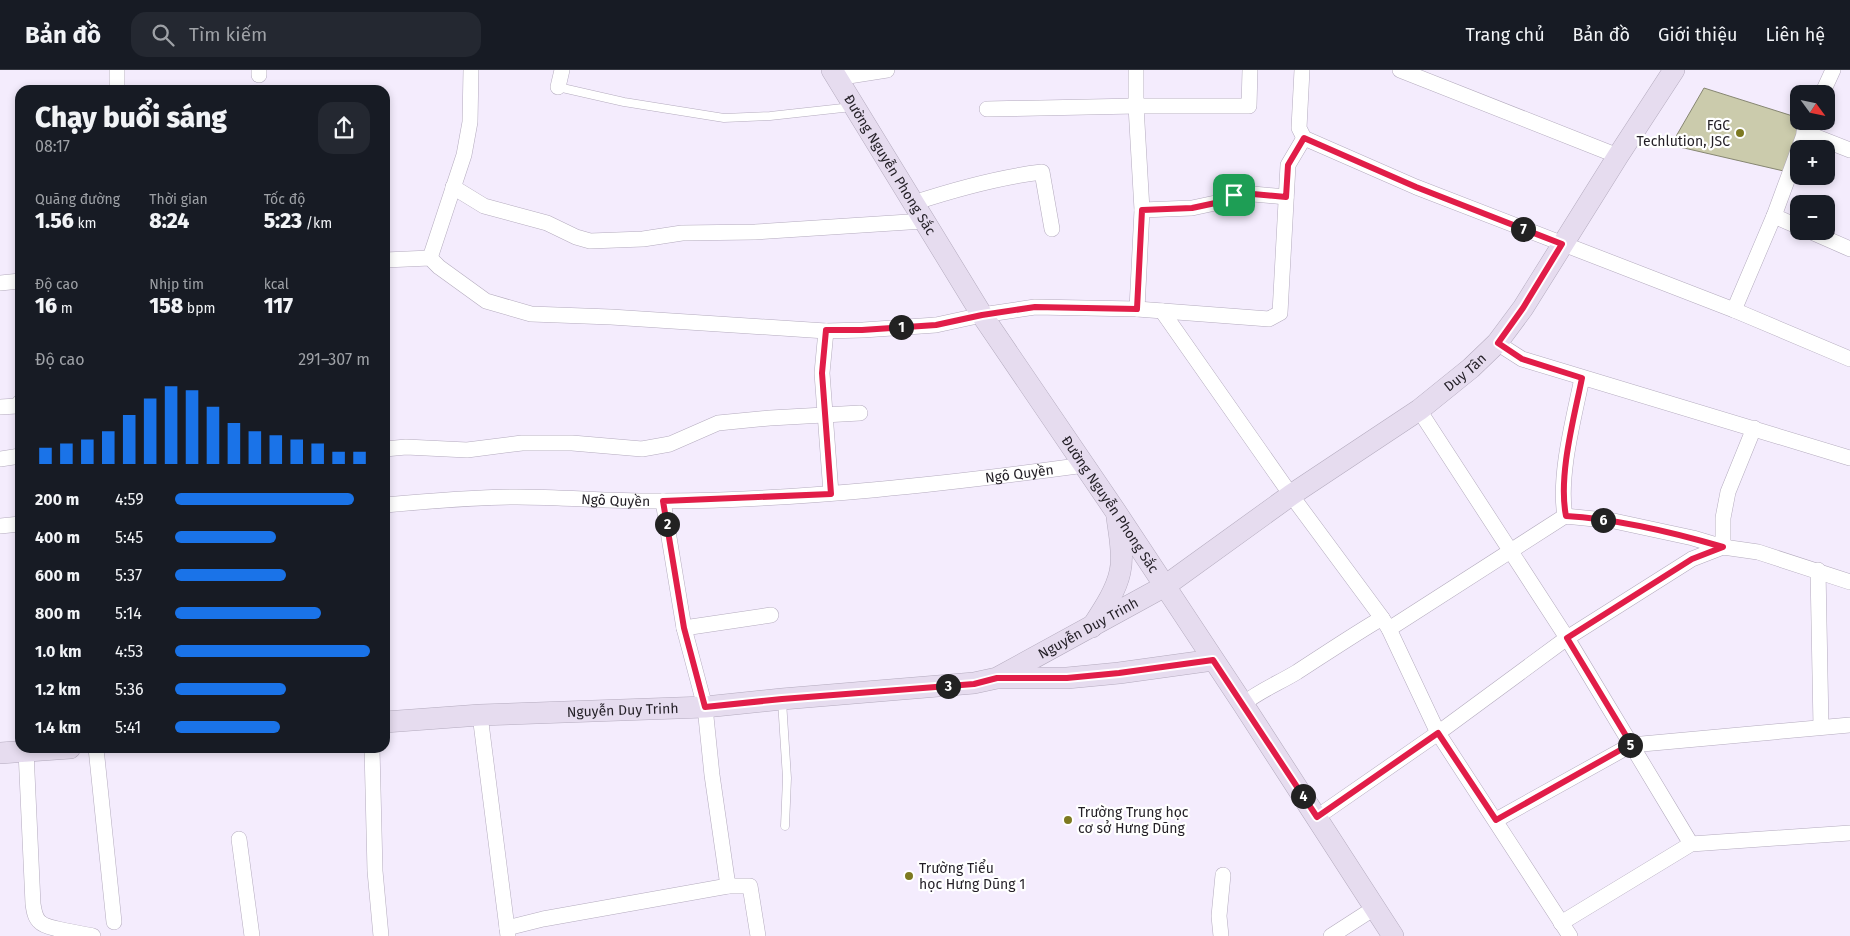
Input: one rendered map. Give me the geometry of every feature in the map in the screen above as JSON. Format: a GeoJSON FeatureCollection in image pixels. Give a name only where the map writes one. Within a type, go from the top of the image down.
{"type":"FeatureCollection","features":[{"type":"Feature","properties":{"kind":"street"},"geometry":{"type":"LineString","coordinates":[[117,70],[117,85]]}},
{"type":"Feature","properties":{"kind":"street"},"geometry":{"type":"LineString","coordinates":[[430,258],[464,155],[470,122],[471,70]]}},
{"type":"Feature","properties":{"kind":"street"},"geometry":{"type":"LineString","coordinates":[[558,87],[562,70]]}},
{"type":"Feature","properties":{"kind":"street"},"geometry":{"type":"LineString","coordinates":[[834,74],[886,70]]}},
{"type":"Feature","properties":{"kind":"street"},"geometry":{"type":"LineString","coordinates":[[1136,70],[1136,106],[1142,210],[1137,309]]}},
{"type":"Feature","properties":{"kind":"street"},"geometry":{"type":"LineString","coordinates":[[987,109],[1249,106],[1250,70]]}},
{"type":"Feature","properties":{"kind":"street"},"geometry":{"type":"LineString","coordinates":[[1302,70],[1299,128],[1304,138],[1416,187],[1734,310],[1850,358]]}},
{"type":"Feature","properties":{"kind":"street"},"geometry":{"type":"LineString","coordinates":[[1400,70],[1618,156]]}},
{"type":"Feature","properties":{"kind":"street","name":"Duy Tân"},"geometry":{"type":"LineString","coordinates":[[1165,586],[1291,495],[1419,410],[1471,368],[1498,343],[1523,308],[1674,70]]}},
{"type":"Feature","properties":{"kind":"street"},"geometry":{"type":"LineString","coordinates":[[1826,85],[1833,70]]}},
{"type":"Feature","properties":{"kind":"street","name":"Đường Nguyễn Phong Sắc"},"geometry":{"type":"LineString","coordinates":[[834,74],[982,315],[1165,586],[1376,907],[1393,936]]}},
{"type":"Feature","properties":{"kind":"street"},"geometry":{"type":"LineString","coordinates":[[1734,310],[1774,216],[1805,130]]}},
{"type":"Feature","properties":{"kind":"street"},"geometry":{"type":"LineString","coordinates":[[1812,130],[1850,150]]}},
{"type":"Feature","properties":{"kind":"street"},"geometry":{"type":"LineString","coordinates":[[430,258],[438,268],[486,301],[531,314],[826,330],[862,330],[936,325],[982,315],[1035,307],[1137,309],[1269,319],[1280,313],[1288,165],[1304,138]]}},
{"type":"Feature","properties":{"kind":"street"},"geometry":{"type":"LineString","coordinates":[[913,203],[962,187],[1010,176],[1042,172],[1052,228]]}},
{"type":"Feature","properties":{"kind":"street"},"geometry":{"type":"LineString","coordinates":[[453,187],[484,206],[547,222],[576,237],[590,241],[643,239],[682,233],[756,232],[924,221]]}},
{"type":"Feature","properties":{"kind":"street"},"geometry":{"type":"LineString","coordinates":[[1142,210],[1192,208],[1220,202],[1234,195],[1253,194],[1286,197]]}},
{"type":"Feature","properties":{"kind":"street"},"geometry":{"type":"LineString","coordinates":[[1774,216],[1790,223]]}},
{"type":"Feature","properties":{"kind":"street"},"geometry":{"type":"LineString","coordinates":[[1830,240],[1850,249]]}},
{"type":"Feature","properties":{"kind":"street"},"geometry":{"type":"LineString","coordinates":[[390,260],[430,258]]}},
{"type":"Feature","properties":{"kind":"street"},"geometry":{"type":"LineString","coordinates":[[0,284],[15,282]]}},
{"type":"Feature","properties":{"kind":"street"},"geometry":{"type":"LineString","coordinates":[[1162,311],[1291,495],[1386,623],[1438,733],[1570,936]]}},
{"type":"Feature","properties":{"kind":"street"},"geometry":{"type":"LineString","coordinates":[[826,330],[822,373],[831,494]]}},
{"type":"Feature","properties":{"kind":"street"},"geometry":{"type":"LineString","coordinates":[[1498,343],[1522,359],[1850,458]]}},
{"type":"Feature","properties":{"kind":"street"},"geometry":{"type":"LineString","coordinates":[[1566,516],[1564,507],[1565,476],[1582,378]]}},
{"type":"Feature","properties":{"kind":"street"},"geometry":{"type":"LineString","coordinates":[[0,407],[15,406]]}},
{"type":"Feature","properties":{"kind":"street"},"geometry":{"type":"LineString","coordinates":[[1419,410],[1567,638],[1691,844]]}},
{"type":"Feature","properties":{"kind":"street"},"geometry":{"type":"LineString","coordinates":[[390,449],[467,450],[522,443],[572,443],[642,449],[670,444],[718,423],[860,413]]}},
{"type":"Feature","properties":{"kind":"street"},"geometry":{"type":"LineString","coordinates":[[1723,547],[1723,518],[1728,492],[1754,428]]}},
{"type":"Feature","properties":{"kind":"street"},"geometry":{"type":"LineString","coordinates":[[0,459],[15,457]]}},
{"type":"Feature","properties":{"kind":"street","name":"Ngô Quyền"},"geometry":{"type":"LineString","coordinates":[[390,505],[457,499],[515,497],[663,501],[831,494],[911,487],[1085,466]]}},
{"type":"Feature","properties":{"kind":"street"},"geometry":{"type":"LineString","coordinates":[[663,501],[684,628],[705,707],[712,775],[728,886]]}},
{"type":"Feature","properties":{"kind":"street"},"geometry":{"type":"LineString","coordinates":[[1092,627],[1113,592],[1121,571],[1121,552],[1116,512]]}},
{"type":"Feature","properties":{"kind":"street"},"geometry":{"type":"LineString","coordinates":[[1243,704],[1251,697],[1297,672],[1320,656],[1386,623],[1511,552],[1566,516],[1614,521],[1693,538],[1723,547],[1758,552],[1850,582]]}},
{"type":"Feature","properties":{"kind":"street"},"geometry":{"type":"LineString","coordinates":[[0,526],[15,524]]}},
{"type":"Feature","properties":{"kind":"street"},"geometry":{"type":"LineString","coordinates":[[1317,817],[1438,733],[1567,638],[1692,559],[1723,547]]}},
{"type":"Feature","properties":{"kind":"street"},"geometry":{"type":"LineString","coordinates":[[1818,570],[1821,727]]}},
{"type":"Feature","properties":{"kind":"street","name":"Nguyễn Duy Trinh"},"geometry":{"type":"LineString","coordinates":[[390,722],[480,715],[705,707],[974,684],[997,678],[1165,586]]}},
{"type":"Feature","properties":{"kind":"street"},"geometry":{"type":"LineString","coordinates":[[684,628],[771,614]]}},
{"type":"Feature","properties":{"kind":"street"},"geometry":{"type":"LineString","coordinates":[[997,678],[1067,678],[1213,660]]}},
{"type":"Feature","properties":{"kind":"street"},"geometry":{"type":"LineString","coordinates":[[480,715],[508,932],[543,919],[728,886],[750,886],[758,936]]}},
{"type":"Feature","properties":{"kind":"street"},"geometry":{"type":"LineString","coordinates":[[1496,820],[1631,744],[1850,724]]}},
{"type":"Feature","properties":{"kind":"street"},"geometry":{"type":"LineString","coordinates":[[0,753],[15,752]]}},
{"type":"Feature","properties":{"kind":"street"},"geometry":{"type":"LineString","coordinates":[[26,753],[33,904],[36,918],[40,923],[49,928],[93,936]]}},
{"type":"Feature","properties":{"kind":"street"},"geometry":{"type":"LineString","coordinates":[[97,753],[114,922]]}},
{"type":"Feature","properties":{"kind":"street"},"geometry":{"type":"LineString","coordinates":[[372,753],[374,871],[381,936]]}},
{"type":"Feature","properties":{"kind":"street"},"geometry":{"type":"LineString","coordinates":[[1561,922],[1691,844],[1850,833]]}},
{"type":"Feature","properties":{"kind":"street"},"geometry":{"type":"LineString","coordinates":[[239,838],[252,936]]}},
{"type":"Feature","properties":{"kind":"street"},"geometry":{"type":"LineString","coordinates":[[1221,936],[1219,916],[1223,875]]}},
{"type":"Feature","properties":{"kind":"street"},"geometry":{"type":"LineString","coordinates":[[1331,936],[1376,907]]}},
{"type":"Feature","properties":{"kind":"lane"},"geometry":{"type":"LineString","coordinates":[[558,87],[624,102],[724,118],[770,116],[854,107]]}},
{"type":"Feature","properties":{"kind":"lane"},"geometry":{"type":"LineString","coordinates":[[782,699],[787,778],[785,826]]}},
{"type":"Feature","properties":{"kind":"building","name":"FGC Techlution, JSC"},"geometry":{"type":"Polygon","coordinates":[[[1704,88],[1790,115],[1790,130],[1802,130],[1799,140],[1790,140],[1790,166],[1788,172],[1671,145],[1704,88]]]}},
{"type":"Feature","properties":{"kind":"place","name":"FGC Techlution, JSC"},"geometry":{"type":"Point","coordinates":[1740,133]}},
{"type":"Feature","properties":{"kind":"place","name":"Trường Trung học cơ sở Hưng Dũng"},"geometry":{"type":"Point","coordinates":[1068,820]}},
{"type":"Feature","properties":{"kind":"place","name":"Trường Tiểu học Hưng Dũng 1"},"geometry":{"type":"Point","coordinates":[909,876]}},
{"type":"Feature","properties":{"kind":"route"},"geometry":{"type":"LineString","coordinates":[[1304,138],[1416,187],[1562,244],[1523,308],[1498,343],[1522,359],[1582,378],[1565,476],[1564,507],[1566,516],[1614,521],[1693,538],[1723,547],[1692,559],[1567,638],[1631,744],[1496,820],[1438,733],[1317,817],[1213,660],[1067,678],[997,678],[974,684],[705,707],[684,628],[663,501],[831,494],[822,373],[826,330],[862,330],[936,325],[982,315],[1035,307],[1137,309],[1142,210],[1192,208],[1220,202],[1234,195],[1253,194],[1286,197],[1288,165],[1304,138]]}}]}
